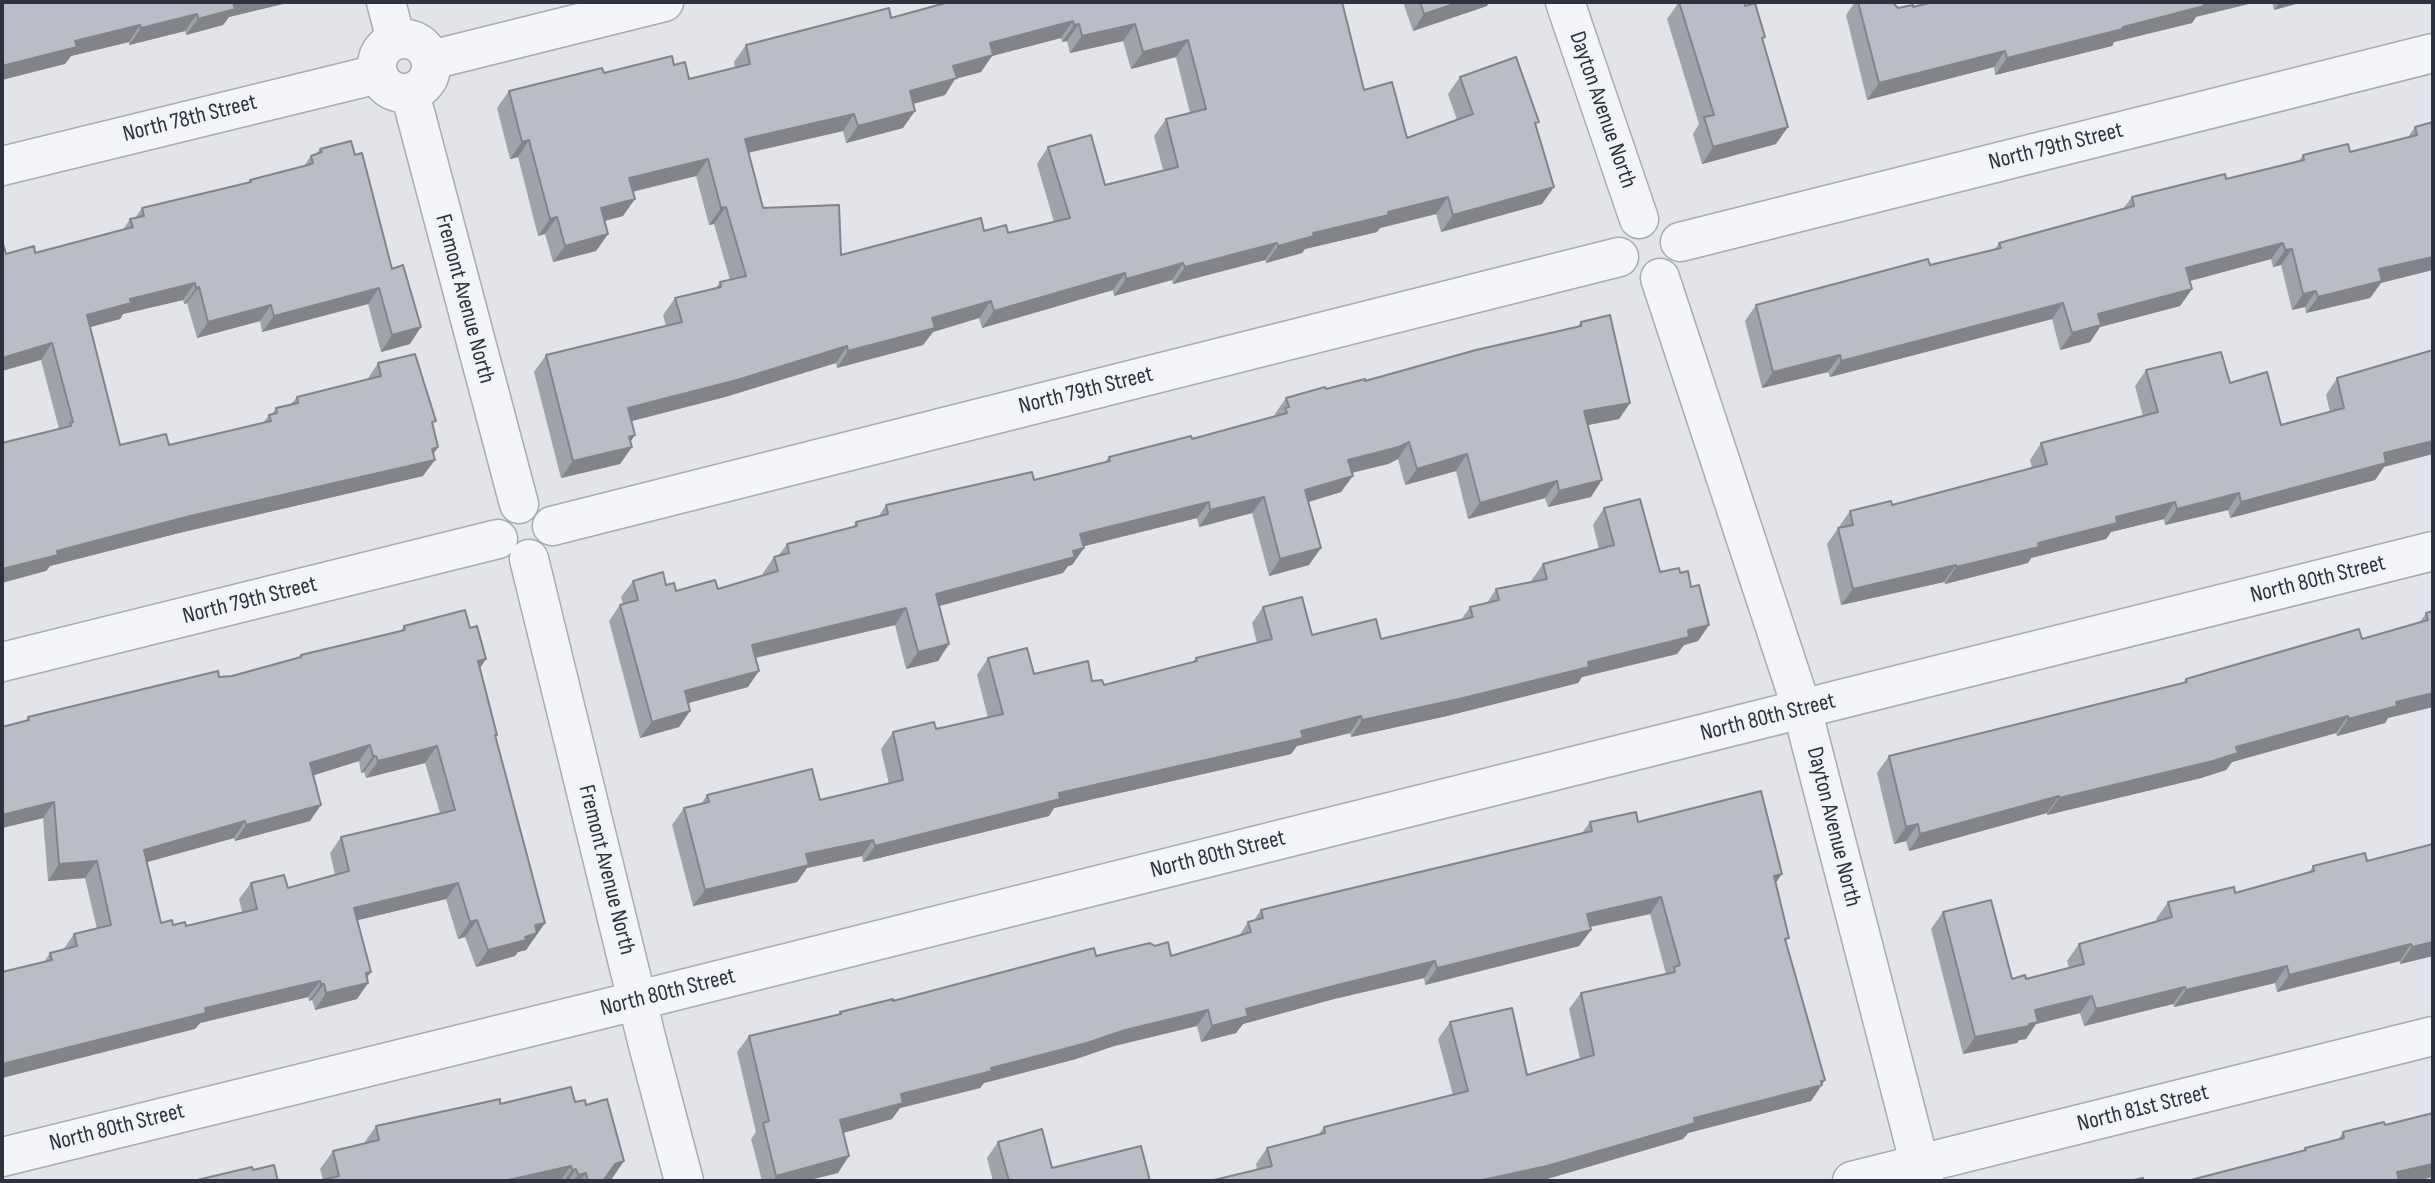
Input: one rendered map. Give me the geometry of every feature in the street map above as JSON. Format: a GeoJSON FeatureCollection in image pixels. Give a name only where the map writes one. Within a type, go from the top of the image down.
{"type":"FeatureCollection","features":[{"type":"Feature","properties":{"kind":"street"},"geometry":{"type":"LineString","coordinates":[[386,2],[396,40]]}},
{"type":"Feature","properties":{"kind":"street"},"geometry":{"type":"LineString","coordinates":[[431,60],[664,2]]}},
{"type":"Feature","properties":{"kind":"street","name":"Dayton Avenue North"},"geometry":{"type":"LineString","coordinates":[[1565,2],[1639,219]]}},
{"type":"Feature","properties":{"kind":"street"},"geometry":{"type":"LineString","coordinates":[[415,41],[423,46],[431,60],[432,69],[425,84],[394,83],[378,57],[390,42],[415,41]]}},
{"type":"Feature","properties":{"kind":"street","name":"North 79th Street"},"geometry":{"type":"LineString","coordinates":[[1680,242],[2433,53]]}},
{"type":"Feature","properties":{"kind":"street","name":"North 78th Street"},"geometry":{"type":"LineString","coordinates":[[2,166],[394,83]]}},
{"type":"Feature","properties":{"kind":"street","name":"Fremont Avenue North"},"geometry":{"type":"LineString","coordinates":[[394,83],[519,504]]}},
{"type":"Feature","properties":{"kind":"street"},"geometry":{"type":"LineString","coordinates":[[1652,217],[1670,225],[1680,242],[1678,261],[1673,269],[1660,278],[1644,280],[1634,276],[1619,257],[1620,238],[1625,229],[1639,219],[1652,217]]}},
{"type":"Feature","properties":{"kind":"street","name":"North 79th Street"},"geometry":{"type":"LineString","coordinates":[[552,526],[1619,257]]}},
{"type":"Feature","properties":{"kind":"street","name":"Dayton Avenue North"},"geometry":{"type":"LineString","coordinates":[[1660,278],[1802,709],[1922,1173]]}},
{"type":"Feature","properties":{"kind":"street"},"geometry":{"type":"LineString","coordinates":[[519,504],[533,504],[548,514],[552,526],[551,541],[540,555],[514,549],[497,526],[507,510],[519,504]]}},
{"type":"Feature","properties":{"kind":"street","name":"Fremont Avenue North"},"geometry":{"type":"LineString","coordinates":[[514,549],[638,1000],[684,1181]]}},
{"type":"Feature","properties":{"kind":"street","name":"North 79th Street"},"geometry":{"type":"LineString","coordinates":[[2,662],[514,549]]}},
{"type":"Feature","properties":{"kind":"street","name":"North 80th Street"},"geometry":{"type":"LineString","coordinates":[[2,1157],[2433,551]]}},
{"type":"Feature","properties":{"kind":"street","name":"North 81st Street"},"geometry":{"type":"LineString","coordinates":[[1852,1181],[1922,1173],[2433,1036]]}},
{"type":"Feature","properties":{"kind":"building"},"geometry":{"type":"Polygon","coordinates":[[[2,2],[233,2],[235,9],[198,19],[197,14],[141,28],[140,25],[75,41],[77,47],[2,66],[2,2]]]}},
{"type":"Feature","properties":{"kind":"building"},"geometry":{"type":"Polygon","coordinates":[[[949,2],[1342,2],[1364,90],[1392,82],[1407,138],[1473,114],[1460,77],[1516,57],[1539,122],[1535,123],[1554,187],[1453,215],[1448,197],[1388,212],[1389,215],[1313,233],[1314,236],[1278,246],[1277,243],[1185,267],[1183,263],[1126,279],[1125,273],[994,311],[991,301],[932,318],[935,328],[848,351],[847,346],[737,380],[628,408],[635,435],[629,437],[632,447],[573,461],[546,355],[682,322],[675,298],[721,287],[720,282],[746,276],[726,207],[721,208],[708,159],[629,178],[635,199],[601,208],[608,234],[565,246],[557,217],[550,219],[529,140],[522,142],[509,91],[602,68],[604,73],[672,56],[674,65],[685,62],[689,79],[750,64],[746,45],[889,8],[891,18],[949,2]],[[1073,21],[990,43],[993,55],[953,66],[957,78],[910,91],[915,111],[858,126],[854,114],[745,139],[763,208],[839,205],[841,255],[981,218],[984,231],[1006,225],[1008,233],[1070,218],[1048,147],[1091,135],[1105,185],[1178,167],[1166,119],[1206,109],[1188,40],[1143,52],[1135,24],[1082,36],[1079,24],[1074,25],[1073,21]]]}},
{"type":"Feature","properties":{"kind":"building"},"geometry":{"type":"Polygon","coordinates":[[[1420,2],[1460,2],[1424,14],[1420,2]]]}},
{"type":"Feature","properties":{"kind":"building"},"geometry":{"type":"Polygon","coordinates":[[[1679,2],[1744,2],[1745,6],[1755,3],[1765,37],[1762,38],[1788,127],[1713,147],[1704,117],[1714,115],[1679,2]]]}},
{"type":"Feature","properties":{"kind":"building"},"geometry":{"type":"Polygon","coordinates":[[[1858,2],[1892,2],[1898,8],[1933,2],[2203,2],[2204,6],[2007,58],[2005,51],[1879,83],[1858,2]]]}},
{"type":"Feature","properties":{"kind":"building"},"geometry":{"type":"Polygon","coordinates":[[[2433,122],[2433,257],[2379,269],[2382,281],[2318,297],[2316,291],[2303,294],[2292,249],[2285,250],[2283,243],[2186,268],[2192,289],[2098,314],[2101,325],[2072,333],[2063,303],[1841,361],[1840,355],[1773,372],[1756,305],[1928,259],[1930,265],[2001,248],[1999,243],[2134,206],[2132,197],[2225,174],[2226,179],[2304,160],[2303,155],[2348,144],[2350,152],[2417,135],[2415,127],[2433,122]]]}},
{"type":"Feature","properties":{"kind":"building"},"geometry":{"type":"Polygon","coordinates":[[[351,141],[355,155],[362,153],[392,269],[403,265],[421,327],[392,335],[379,288],[274,316],[271,305],[208,322],[199,287],[196,288],[195,283],[130,299],[131,303],[87,315],[120,445],[166,434],[169,445],[271,421],[269,415],[277,413],[276,408],[298,403],[297,397],[381,376],[378,363],[415,354],[436,421],[432,422],[438,447],[432,449],[435,460],[190,516],[57,551],[58,555],[2,569],[2,443],[71,426],[70,423],[73,422],[52,343],[2,358],[2,240],[6,254],[34,246],[35,253],[133,227],[130,219],[144,216],[142,208],[251,182],[250,180],[308,165],[313,163],[311,156],[322,152],[320,149],[351,141]]]}},
{"type":"Feature","properties":{"kind":"building"},"geometry":{"type":"Polygon","coordinates":[[[1610,315],[1630,403],[1584,411],[1602,480],[1559,491],[1557,481],[1480,503],[1467,454],[1417,469],[1409,442],[1348,460],[1353,476],[1305,490],[1321,548],[1280,559],[1264,497],[1210,510],[1209,502],[1080,534],[1084,548],[1073,551],[1075,557],[936,594],[949,644],[918,652],[906,608],[752,645],[759,671],[685,691],[690,711],[652,722],[620,605],[638,600],[633,581],[663,572],[666,585],[674,583],[676,591],[715,580],[718,589],[778,571],[774,557],[789,553],[787,544],[857,526],[856,522],[888,514],[886,505],[1032,472],[1034,480],[1110,461],[1109,457],[1191,436],[1192,439],[1287,413],[1285,408],[1289,407],[1286,398],[1325,387],[1326,389],[1365,381],[1476,350],[1581,326],[1581,322],[1610,315]]]}},
{"type":"Feature","properties":{"kind":"building"},"geometry":{"type":"Polygon","coordinates":[[[2433,350],[2433,441],[2384,453],[2386,463],[2241,502],[2239,493],[2177,509],[2175,502],[2116,517],[2117,523],[2038,543],[2039,547],[1853,589],[1838,528],[1853,525],[1850,511],[1891,501],[1892,505],[2047,464],[2041,443],[2158,412],[2146,370],[2221,352],[2230,383],[2267,372],[2281,425],[2344,408],[2337,378],[2433,350]]]}},
{"type":"Feature","properties":{"kind":"building"},"geometry":{"type":"Polygon","coordinates":[[[1640,499],[1660,572],[1679,568],[1680,573],[1688,571],[1691,587],[1699,585],[1709,625],[1688,630],[1689,637],[1588,662],[1589,667],[1459,699],[1362,720],[1361,716],[1301,731],[1303,738],[1059,793],[1060,799],[875,846],[873,840],[806,854],[809,865],[705,890],[684,808],[709,802],[707,795],[812,769],[820,800],[903,780],[893,732],[934,722],[936,729],[1003,714],[988,658],[1027,648],[1034,674],[1088,661],[1092,681],[1102,680],[1104,685],[1272,639],[1263,607],[1302,597],[1312,635],[1376,619],[1381,639],[1473,617],[1470,607],[1499,600],[1496,589],[1547,579],[1543,564],[1614,545],[1604,508],[1640,499]]]}},
{"type":"Feature","properties":{"kind":"building"},"geometry":{"type":"Polygon","coordinates":[[[465,610],[470,628],[477,626],[486,659],[478,661],[545,923],[535,925],[537,933],[525,937],[526,940],[488,950],[477,920],[470,922],[458,883],[354,908],[371,972],[366,973],[368,983],[326,993],[324,984],[320,981],[205,1008],[206,1013],[2,1064],[2,972],[52,960],[50,953],[77,946],[74,934],[111,925],[97,861],[59,864],[54,802],[2,815],[2,727],[29,720],[28,717],[218,671],[219,677],[232,676],[301,655],[405,630],[404,626],[465,610]],[[370,745],[310,763],[321,805],[246,825],[245,821],[144,850],[161,923],[172,920],[173,925],[185,922],[186,926],[257,909],[251,883],[284,875],[288,888],[349,871],[341,837],[455,810],[437,746],[378,761],[376,756],[373,756],[370,745]]]}},
{"type":"Feature","properties":{"kind":"building"},"geometry":{"type":"Polygon","coordinates":[[[2433,611],[2433,693],[2396,702],[2397,706],[2348,719],[2348,716],[2236,747],[2238,753],[2213,761],[2059,796],[1920,834],[1918,824],[1906,827],[1889,756],[2187,682],[2186,679],[2359,629],[2362,639],[2428,620],[2426,613],[2433,611]]]}},
{"type":"Feature","properties":{"kind":"building"},"geometry":{"type":"Polygon","coordinates":[[[1761,791],[1782,874],[1774,876],[1789,938],[1785,939],[1825,1080],[1821,1081],[1822,1085],[1694,1118],[1695,1123],[1547,1166],[1478,1181],[1210,1181],[1272,1166],[1267,1148],[1325,1133],[1324,1127],[1468,1091],[1450,1022],[1512,1008],[1527,1075],[1594,1055],[1581,993],[1675,972],[1674,967],[1680,965],[1661,897],[1587,914],[1591,930],[1437,968],[1435,961],[1345,983],[1246,1009],[1248,1016],[1212,1026],[1208,1010],[1125,1030],[1087,1043],[991,1068],[992,1071],[901,1094],[903,1103],[840,1120],[849,1156],[776,1176],[763,1123],[769,1121],[749,1036],[1094,948],[1096,956],[1150,943],[1155,946],[1168,942],[1171,956],[1251,932],[1248,922],[1263,918],[1261,910],[1592,831],[1590,822],[1636,812],[1638,822],[1761,791]]]}},
{"type":"Feature","properties":{"kind":"building"},"geometry":{"type":"Polygon","coordinates":[[[2433,844],[2433,942],[2412,947],[2411,944],[2289,975],[2287,966],[2096,1009],[2092,996],[2035,1010],[2038,1022],[2029,1026],[1975,1037],[1943,912],[1991,900],[2012,979],[2025,975],[2026,979],[2084,964],[2079,944],[2172,917],[2168,902],[2234,887],[2235,893],[2314,871],[2313,866],[2365,853],[2367,861],[2433,844]]]}},
{"type":"Feature","properties":{"kind":"building"},"geometry":{"type":"Polygon","coordinates":[[[571,1087],[575,1102],[585,1100],[586,1105],[607,1099],[624,1161],[615,1164],[603,1181],[588,1181],[586,1173],[578,1175],[576,1169],[572,1170],[571,1166],[504,1181],[318,1181],[339,1176],[333,1151],[379,1140],[376,1126],[500,1099],[500,1104],[571,1087]]]}},
{"type":"Feature","properties":{"kind":"building"},"geometry":{"type":"Polygon","coordinates":[[[2433,1113],[2433,1164],[2397,1172],[2399,1181],[2187,1181],[2306,1150],[2305,1148],[2344,1138],[2343,1132],[2433,1113]]]}},
{"type":"Feature","properties":{"kind":"building"},"geometry":{"type":"Polygon","coordinates":[[[1042,1129],[1052,1168],[1141,1146],[1150,1181],[1009,1181],[998,1142],[1042,1129]]]}},
{"type":"Feature","properties":{"kind":"building"},"geometry":{"type":"Polygon","coordinates":[[[274,1165],[278,1181],[193,1181],[252,1167],[253,1170],[274,1165]]]}}]}
